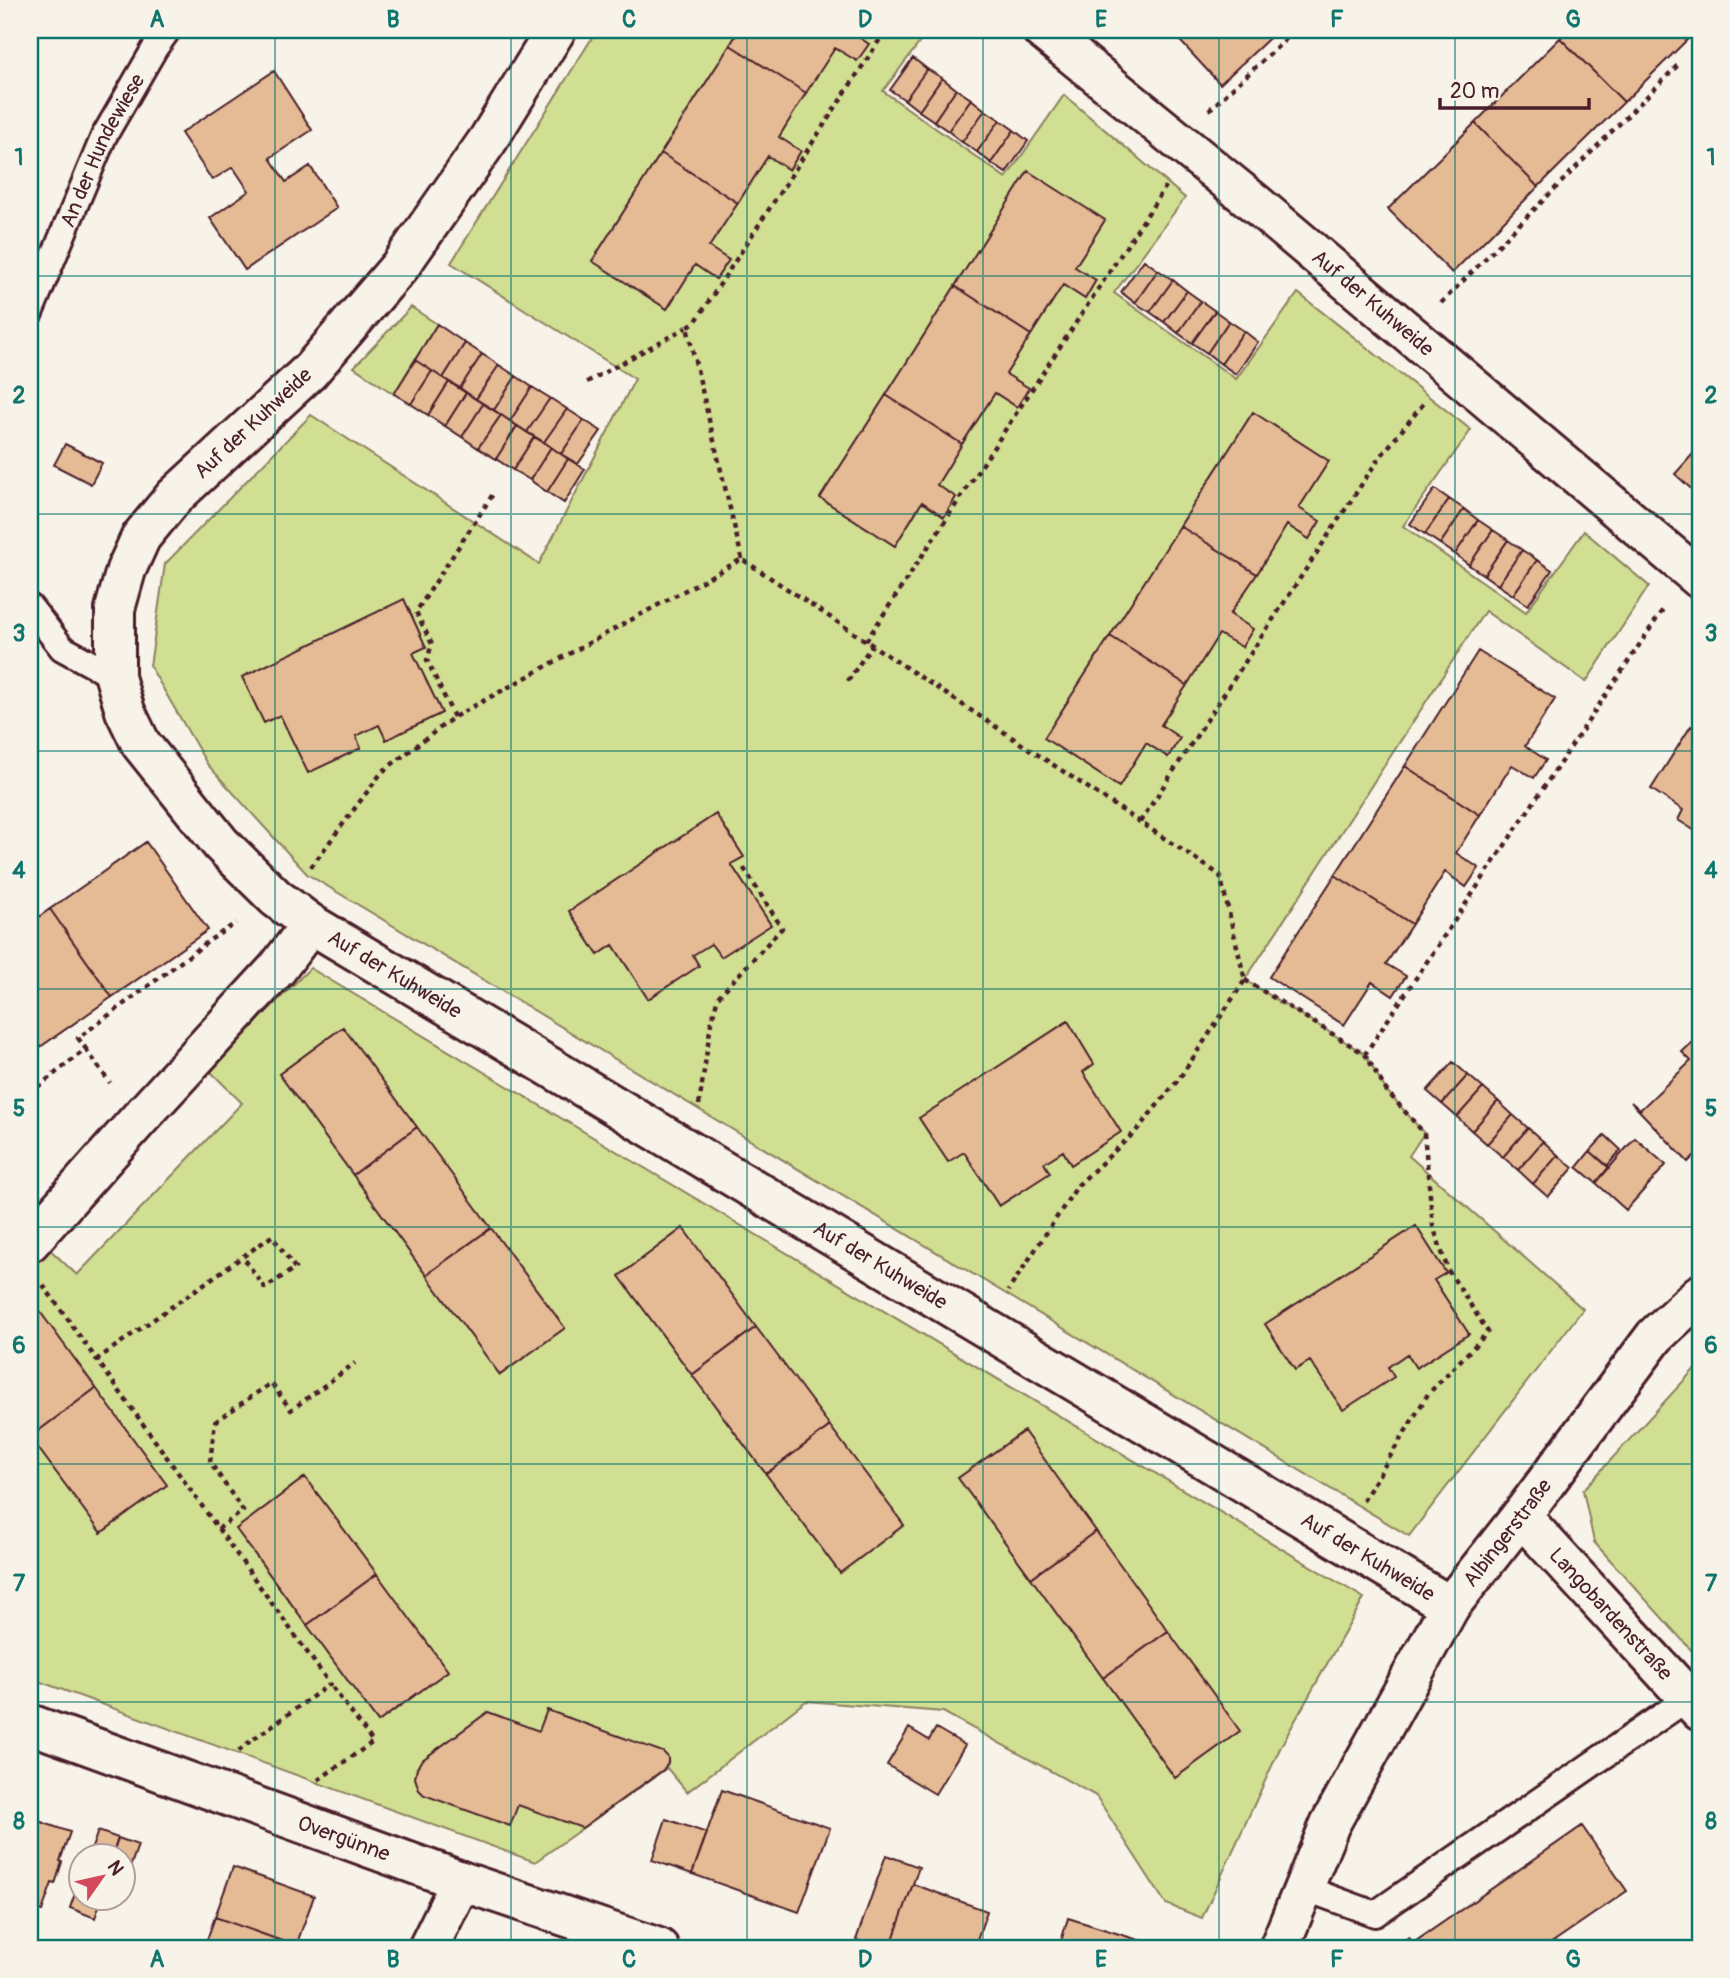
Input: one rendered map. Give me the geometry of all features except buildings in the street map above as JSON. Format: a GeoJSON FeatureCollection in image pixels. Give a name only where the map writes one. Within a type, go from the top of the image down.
{"type":"FeatureCollection","features":[{"type":"Feature","properties":{"kind":"street","name":"Auf der Kuhweide"},"geometry":{"type":"LineString","coordinates":[[556,30],[488,140],[400,265],[310,371],[174,496],[141,537],[126,570],[115,609],[115,677],[125,711],[141,744],[221,844],[290,910],[1450,1606]]}},
{"type":"Feature","properties":{"kind":"street","name":"Auf der Kuhweide"},"geometry":{"type":"LineString","coordinates":[[1042,30],[1184,145],[1695,574]]}},
{"type":"Feature","properties":{"kind":"street","name":"Auf der Kuhweide"},"geometry":{"type":"LineString","coordinates":[[33,1260],[139,1118],[276,969],[290,910]]}},
{"type":"Feature","properties":{"kind":"street","name":"Albingerstraße"},"geometry":{"type":"LineString","coordinates":[[1279,1948],[1330,1824],[1450,1606],[1521,1516],[1655,1336],[1700,1294]]}},
{"type":"Feature","properties":{"kind":"street","name":"Langobardenstraße"},"geometry":{"type":"LineString","coordinates":[[1521,1516],[1694,1705]]}},
{"type":"Feature","properties":{"kind":"street","name":"Overgünne"},"geometry":{"type":"LineString","coordinates":[[30,1724],[461,1881],[659,1948]]}},
{"type":"Feature","properties":{"kind":"street"},"geometry":{"type":"LineString","coordinates":[[428,1948],[461,1881]]}},
{"type":"Feature","properties":{"kind":"lane","name":"An der Hundewiese"},"geometry":{"type":"LineString","coordinates":[[30,313],[104,136],[168,30]]}},
{"type":"Feature","properties":{"kind":"lane"},"geometry":{"type":"LineString","coordinates":[[30,607],[62,648],[115,677]]}},
{"type":"Feature","properties":{"kind":"lane"},"geometry":{"type":"LineString","coordinates":[[1304,1888],[1375,1914],[1694,1705]]}},
{"type":"Feature","properties":{"kind":"path"},"geometry":{"type":"LineString","coordinates":[[587,382],[696,321],[886,30]]}},
{"type":"Feature","properties":{"kind":"path"},"geometry":{"type":"LineString","coordinates":[[866,641],[1184,145],[1296,30]]}},
{"type":"Feature","properties":{"kind":"path"},"geometry":{"type":"LineString","coordinates":[[1410,334],[1678,65]]}},
{"type":"Feature","properties":{"kind":"path"},"geometry":{"type":"LineString","coordinates":[[687,327],[742,559],[1220,875],[1245,980],[1365,1054],[1386,1090],[1424,1133],[1433,1226],[1448,1270],[1488,1332],[1428,1394],[1340,1539]]}},
{"type":"Feature","properties":{"kind":"path"},"geometry":{"type":"LineString","coordinates":[[1140,822],[1377,461],[1452,369]]}},
{"type":"Feature","properties":{"kind":"path"},"geometry":{"type":"LineString","coordinates":[[454,717],[427,660],[432,644],[416,611],[495,491]]}},
{"type":"Feature","properties":{"kind":"path"},"geometry":{"type":"LineString","coordinates":[[100,1070],[78,1038],[213,938],[290,910],[307,874],[382,772],[454,717],[742,559]]}},
{"type":"Feature","properties":{"kind":"path"},"geometry":{"type":"LineString","coordinates":[[1365,1054],[1695,574]]}},
{"type":"Feature","properties":{"kind":"path"},"geometry":{"type":"LineString","coordinates":[[848,681],[873,645]]}},
{"type":"Feature","properties":{"kind":"path"},"geometry":{"type":"LineString","coordinates":[[692,1151],[711,1023],[718,997],[782,928],[743,867]]}},
{"type":"Feature","properties":{"kind":"path"},"geometry":{"type":"LineString","coordinates":[[984,1326],[1077,1185],[1136,1131],[1179,1079],[1245,980]]}},
{"type":"Feature","properties":{"kind":"path"},"geometry":{"type":"LineString","coordinates":[[30,1093],[86,1049]]}},
{"type":"Feature","properties":{"kind":"path"},"geometry":{"type":"LineString","coordinates":[[96,1360],[272,1236],[295,1268],[265,1289],[243,1257]]}},
{"type":"Feature","properties":{"kind":"path"},"geometry":{"type":"LineString","coordinates":[[33,1260],[96,1360],[373,1742],[322,1776],[311,1787],[296,1820]]}},
{"type":"Feature","properties":{"kind":"path"},"geometry":{"type":"LineString","coordinates":[[218,1529],[243,1511],[210,1462],[215,1422],[271,1382],[291,1410],[355,1363]]}},
{"type":"Feature","properties":{"kind":"path"},"geometry":{"type":"LineString","coordinates":[[210,1789],[226,1765],[248,1743],[331,1684]]}},
{"type":"Feature","properties":{"kind":"green space"},"geometry":{"type":"Polygon","coordinates":[[[597,30],[929,30],[883,91],[1006,178],[1064,95],[1185,198],[1114,293],[1236,379],[1298,293],[1471,430],[1403,526],[1526,612],[1584,531],[1649,586],[1586,682],[1485,611],[1245,980],[1365,1054],[1386,1090],[1424,1133],[1409,1156],[1583,1309],[1409,1536],[307,874],[207,764],[150,666],[165,564],[311,415],[539,564],[635,379],[451,263],[597,30]]]}},
{"type":"Feature","properties":{"kind":"green space"},"geometry":{"type":"Polygon","coordinates":[[[411,307],[437,324],[394,394],[354,367],[411,307]]]}},
{"type":"Feature","properties":{"kind":"green space"},"geometry":{"type":"Polygon","coordinates":[[[310,968],[1364,1598],[1282,1744],[1202,1918],[1166,1904],[1096,1796],[943,1712],[806,1701],[687,1792],[667,1768],[535,1862],[30,1678],[30,1263],[43,1243],[77,1275],[242,1103],[209,1070],[310,968]]]}},
{"type":"Feature","properties":{"kind":"green space"},"geometry":{"type":"Polygon","coordinates":[[[1700,1363],[1700,1660],[1594,1542],[1583,1490],[1700,1363]]]}}]}
